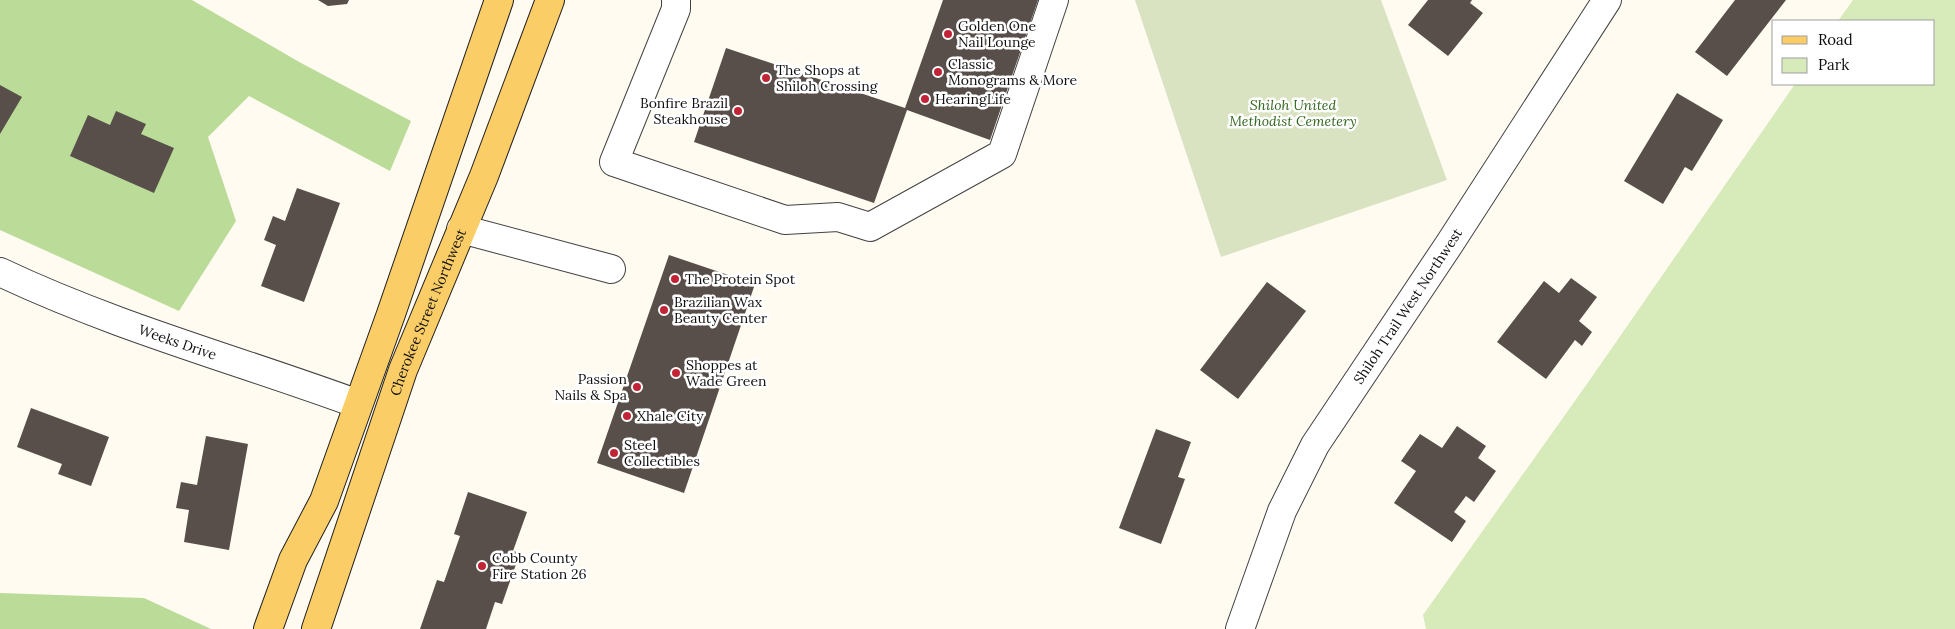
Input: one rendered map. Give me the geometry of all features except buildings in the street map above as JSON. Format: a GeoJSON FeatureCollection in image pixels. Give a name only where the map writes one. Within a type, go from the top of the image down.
{"type":"FeatureCollection","features":[{"type":"Feature","properties":{"kind":"main road"},"geometry":{"type":"LineString","coordinates":[[268,629],[293,560],[324,500],[499,0]]}},
{"type":"Feature","properties":{"kind":"main road","name":"Cherokee Street Northwest"},"geometry":{"type":"LineString","coordinates":[[316,629],[403,370],[484,176],[550,0]]}},
{"type":"Feature","properties":{"kind":"street"},"geometry":{"type":"LineString","coordinates":[[676,0],[676,10],[614,162],[785,220],[838,217],[870,227],[1002,154],[1054,0]]}},
{"type":"Feature","properties":{"kind":"street","name":"Shiloh Trail West Northwest"},"geometry":{"type":"LineString","coordinates":[[1240,629],[1282,511],[1315,445],[1450,243],[1607,0]]}},
{"type":"Feature","properties":{"kind":"street"},"geometry":{"type":"LineString","coordinates":[[461,229],[611,269]]}},
{"type":"Feature","properties":{"kind":"street","name":"Weeks Drive"},"geometry":{"type":"LineString","coordinates":[[0,272],[140,330],[358,404]]}},
{"type":"Feature","properties":{"kind":"green space"},"geometry":{"type":"Polygon","coordinates":[[[0,0],[192,0],[301,63],[411,121],[390,171],[249,96],[208,137],[236,221],[179,311],[0,230],[0,0]]]}},
{"type":"Feature","properties":{"kind":"green space","name":"Shiloh United Methodist Cemetery"},"geometry":{"type":"Polygon","coordinates":[[[1135,0],[1381,0],[1447,180],[1221,257],[1135,0]]]}},
{"type":"Feature","properties":{"kind":"green space"},"geometry":{"type":"Polygon","coordinates":[[[1853,0],[1955,0],[1955,629],[1426,629],[1423,615],[1589,381],[1794,85],[1935,85],[1935,20],[1839,20],[1853,0]]]}},
{"type":"Feature","properties":{"kind":"green space"},"geometry":{"type":"Polygon","coordinates":[[[0,593],[144,598],[211,629],[0,629],[0,593]]]}},
{"type":"Feature","properties":{"kind":"place","name":"Golden One Nail Lounge"},"geometry":{"type":"Point","coordinates":[948,34]}},
{"type":"Feature","properties":{"kind":"place","name":"Classic Monograms & More"},"geometry":{"type":"Point","coordinates":[938,72]}},
{"type":"Feature","properties":{"kind":"place","name":"The Shops at Shiloh Crossing"},"geometry":{"type":"Point","coordinates":[766,78]}},
{"type":"Feature","properties":{"kind":"place","name":"HearingLife"},"geometry":{"type":"Point","coordinates":[925,99]}},
{"type":"Feature","properties":{"kind":"place","name":"Bonfire Brazil Steakhouse"},"geometry":{"type":"Point","coordinates":[738,111]}},
{"type":"Feature","properties":{"kind":"place","name":"The Protein Spot"},"geometry":{"type":"Point","coordinates":[675,279]}},
{"type":"Feature","properties":{"kind":"place","name":"Brazilian Wax Beauty Center"},"geometry":{"type":"Point","coordinates":[664,310]}},
{"type":"Feature","properties":{"kind":"place","name":"Shoppes at Wade Green"},"geometry":{"type":"Point","coordinates":[676,373]}},
{"type":"Feature","properties":{"kind":"place","name":"Passion Nails & Spa"},"geometry":{"type":"Point","coordinates":[637,387]}},
{"type":"Feature","properties":{"kind":"place","name":"Xhale City"},"geometry":{"type":"Point","coordinates":[627,416]}},
{"type":"Feature","properties":{"kind":"place","name":"Steel Collectibles"},"geometry":{"type":"Point","coordinates":[614,453]}},
{"type":"Feature","properties":{"kind":"place","name":"Cobb County Fire Station 26"},"geometry":{"type":"Point","coordinates":[482,566]}}]}
